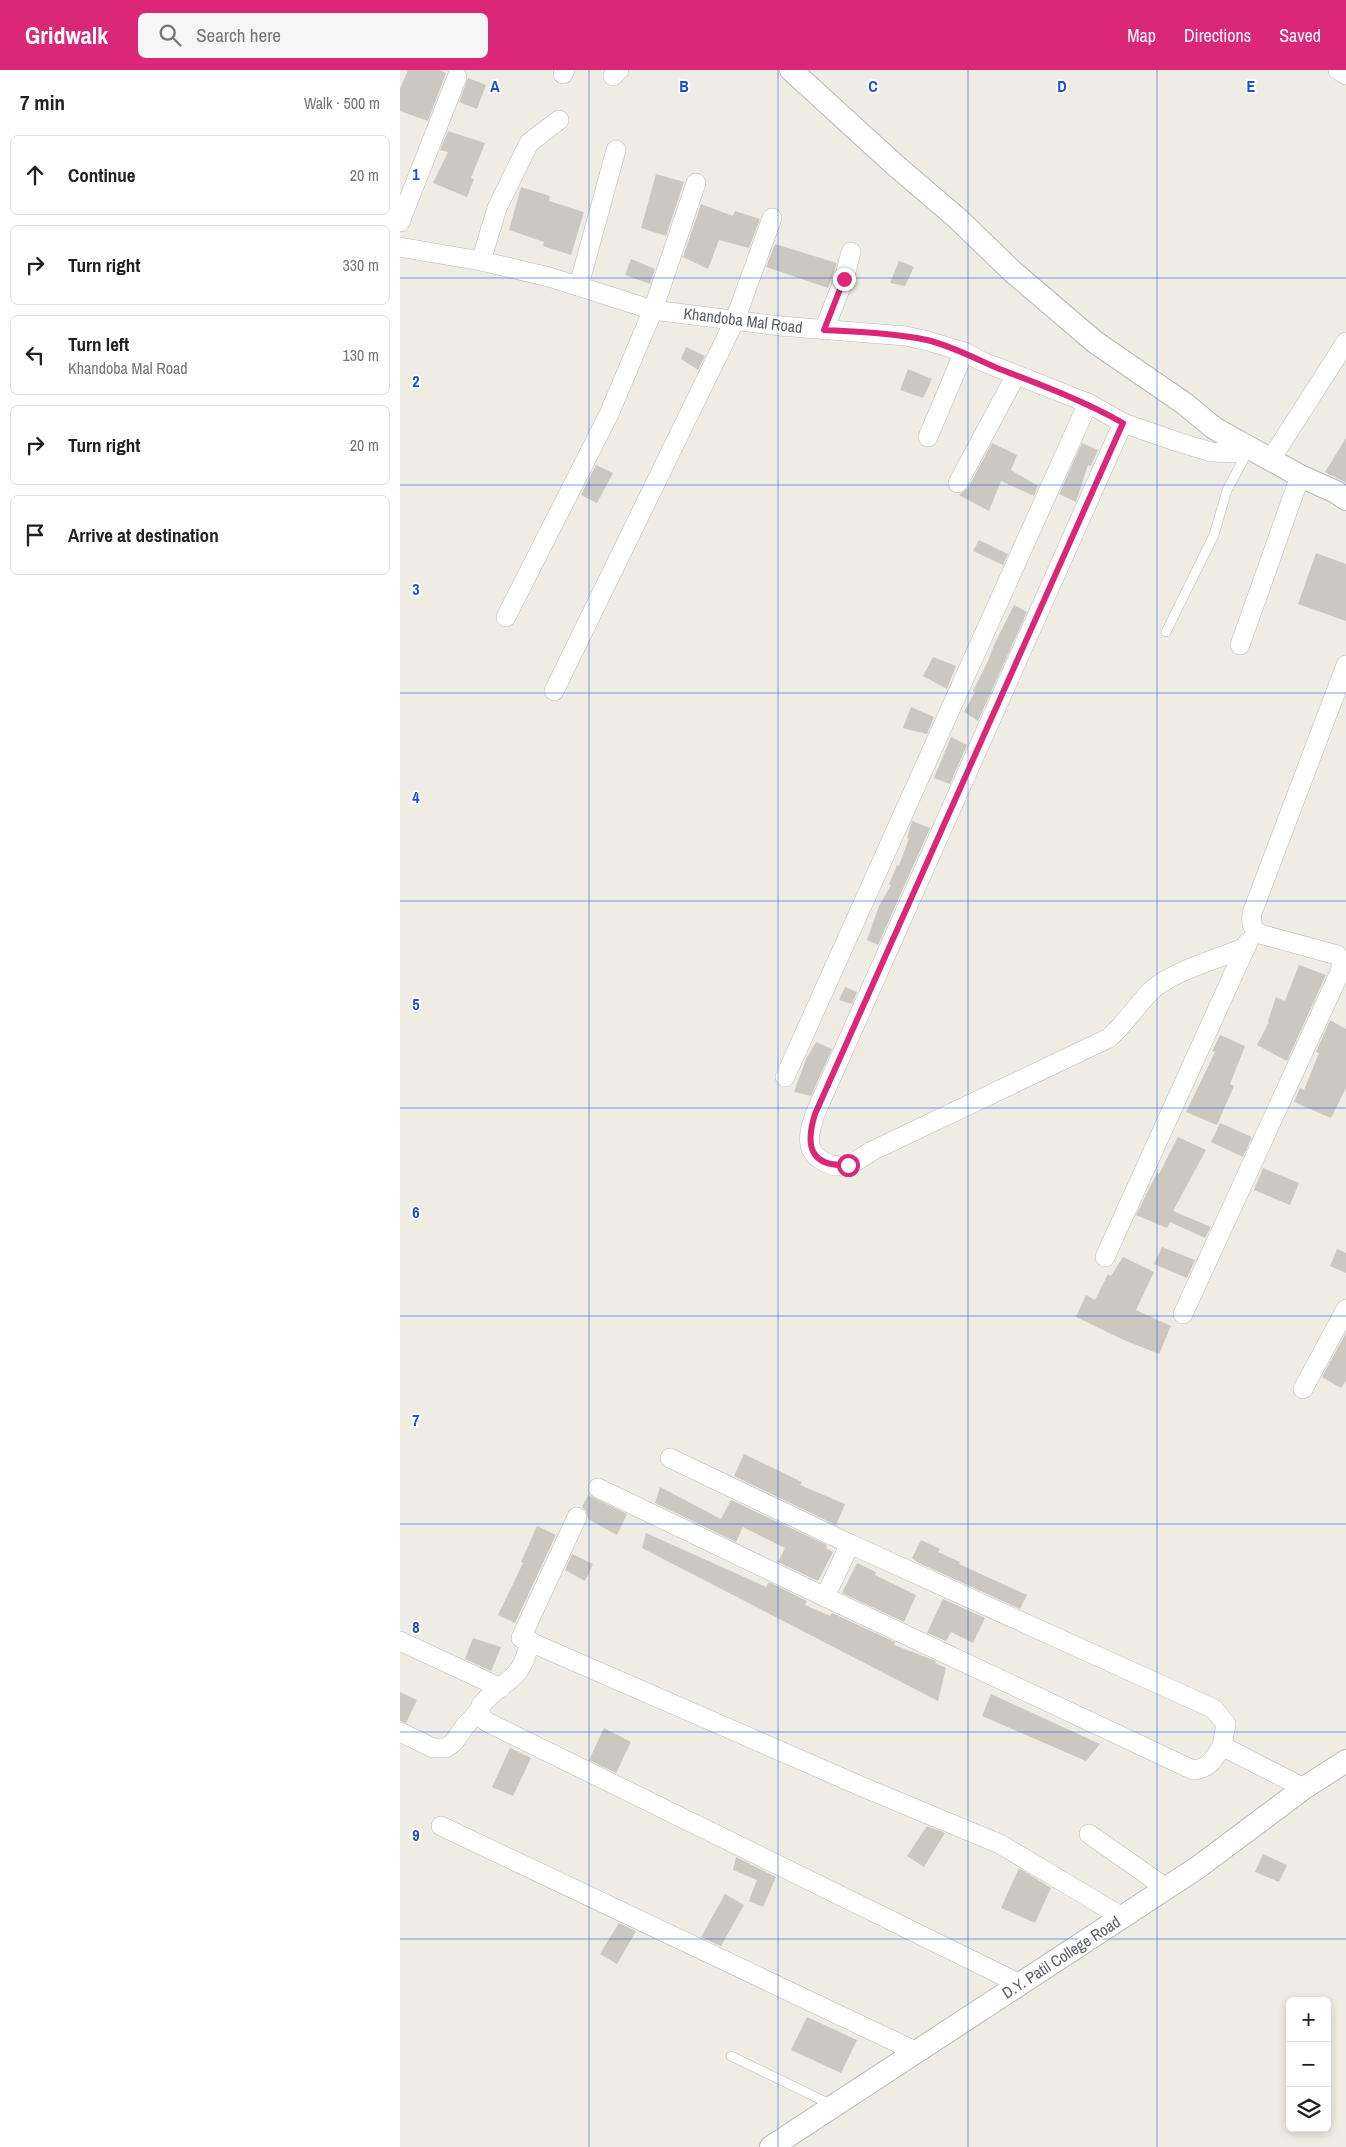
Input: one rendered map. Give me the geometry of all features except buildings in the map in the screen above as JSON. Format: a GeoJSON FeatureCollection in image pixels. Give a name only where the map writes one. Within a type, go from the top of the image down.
{"type":"FeatureCollection","features":[{"type":"Feature","properties":{"kind":"street"},"geometry":{"type":"LineString","coordinates":[[791,70],[895,165],[957,218],[1013,272],[1095,342],[1185,404],[1214,428],[1300,476],[1336,492],[1346,499]]}},
{"type":"Feature","properties":{"kind":"street"},"geometry":{"type":"LineString","coordinates":[[1338,70],[1346,75]]}},
{"type":"Feature","properties":{"kind":"street"},"geometry":{"type":"LineString","coordinates":[[400,222],[457,77]]}},
{"type":"Feature","properties":{"kind":"street"},"geometry":{"type":"LineString","coordinates":[[481,260],[497,208],[529,143],[559,120]]}},
{"type":"Feature","properties":{"kind":"street"},"geometry":{"type":"LineString","coordinates":[[579,285],[616,150]]}},
{"type":"Feature","properties":{"kind":"street"},"geometry":{"type":"LineString","coordinates":[[506,617],[609,414],[653,310],[696,183]]}},
{"type":"Feature","properties":{"kind":"street"},"geometry":{"type":"LineString","coordinates":[[554,691],[735,320],[772,218]]}},
{"type":"Feature","properties":{"kind":"street","name":"Khandoba Mal Road"},"geometry":{"type":"LineString","coordinates":[[400,247],[481,260],[579,285],[653,310],[824,330],[906,336],[928,340],[964,352],[981,361],[1088,403],[1123,423],[1211,452],[1238,453],[1249,448]]}},
{"type":"Feature","properties":{"kind":"street"},"geometry":{"type":"LineString","coordinates":[[824,330],[844,279],[851,252]]}},
{"type":"Feature","properties":{"kind":"street"},"geometry":{"type":"LineString","coordinates":[[1271,459],[1346,342]]}},
{"type":"Feature","properties":{"kind":"street"},"geometry":{"type":"LineString","coordinates":[[928,436],[964,352]]}},
{"type":"Feature","properties":{"kind":"street"},"geometry":{"type":"LineString","coordinates":[[958,483],[1016,375]]}},
{"type":"Feature","properties":{"kind":"street"},"geometry":{"type":"LineString","coordinates":[[785,1077],[1088,403]]}},
{"type":"Feature","properties":{"kind":"street"},"geometry":{"type":"LineString","coordinates":[[1123,423],[815,1114],[810,1132],[810,1147],[821,1160],[834,1165],[848,1165],[881,1147],[1109,1038],[1124,1025],[1151,991],[1168,979],[1246,947]]}},
{"type":"Feature","properties":{"kind":"street"},"geometry":{"type":"LineString","coordinates":[[1240,645],[1300,476]]}},
{"type":"Feature","properties":{"kind":"street"},"geometry":{"type":"LineString","coordinates":[[1183,1314],[1336,981],[1342,962],[1337,955],[1260,934],[1254,930],[1251,924],[1252,913],[1346,665]]}},
{"type":"Feature","properties":{"kind":"street"},"geometry":{"type":"LineString","coordinates":[[1105,1257],[1254,930]]}},
{"type":"Feature","properties":{"kind":"street"},"geometry":{"type":"LineString","coordinates":[[1304,1389],[1346,1309]]}},
{"type":"Feature","properties":{"kind":"street"},"geometry":{"type":"LineString","coordinates":[[598,1488],[1193,1770],[1203,1769],[1213,1761],[1222,1746],[1226,1724],[1214,1709],[850,1544],[670,1458]]}},
{"type":"Feature","properties":{"kind":"street"},"geometry":{"type":"LineString","coordinates":[[576,1517],[521,1638],[865,1788],[1000,1844],[1122,1917]]}},
{"type":"Feature","properties":{"kind":"street"},"geometry":{"type":"LineString","coordinates":[[825,1597],[850,1544]]}},
{"type":"Feature","properties":{"kind":"street"},"geometry":{"type":"LineString","coordinates":[[400,1641],[501,1688]]}},
{"type":"Feature","properties":{"kind":"street"},"geometry":{"type":"LineString","coordinates":[[400,1732],[433,1748],[446,1748],[454,1742],[479,1711],[486,1699],[515,1677],[527,1656],[530,1642]]}},
{"type":"Feature","properties":{"kind":"street"},"geometry":{"type":"LineString","coordinates":[[479,1711],[482,1718],[487,1722],[1020,1984]]}},
{"type":"Feature","properties":{"kind":"street"},"geometry":{"type":"LineString","coordinates":[[1222,1746],[1304,1788]]}},
{"type":"Feature","properties":{"kind":"street","name":"D.Y. Patil College Road"},"geometry":{"type":"LineString","coordinates":[[771,2147],[1197,1868],[1304,1788],[1346,1761]]}},
{"type":"Feature","properties":{"kind":"street"},"geometry":{"type":"LineString","coordinates":[[441,1826],[917,2052]]}},
{"type":"Feature","properties":{"kind":"street"},"geometry":{"type":"LineString","coordinates":[[1089,1834],[1166,1888]]}},
{"type":"Feature","properties":{"kind":"lane"},"geometry":{"type":"LineString","coordinates":[[1166,632],[1214,535],[1227,490],[1249,448]]}},
{"type":"Feature","properties":{"kind":"lane"},"geometry":{"type":"LineString","coordinates":[[731,2056],[834,2106]]}},
{"type":"Feature","properties":{"kind":"route"},"geometry":{"type":"LineString","coordinates":[[844,279],[824,330],[906,336],[928,340],[964,352],[981,361],[1088,403],[1123,423],[815,1114],[810,1132],[810,1147],[821,1160],[834,1165],[848,1165]]}}]}
